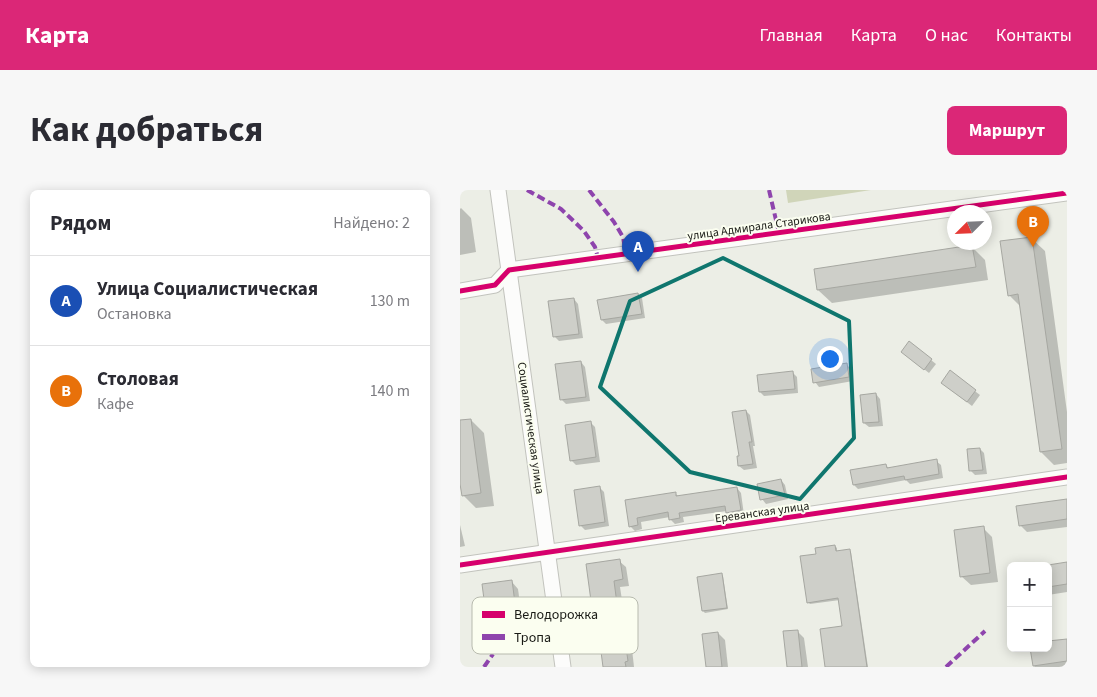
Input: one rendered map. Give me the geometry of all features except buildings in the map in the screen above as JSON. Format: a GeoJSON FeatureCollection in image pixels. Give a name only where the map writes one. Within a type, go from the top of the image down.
{"type":"FeatureCollection","features":[{"type":"Feature","properties":{"kind":"street","name":"Социалистическая улица"},"geometry":{"type":"LineString","coordinates":[[498,190],[553,597]]}},
{"type":"Feature","properties":{"kind":"street","name":"улица Адмирала Старикова"},"geometry":{"type":"LineString","coordinates":[[509,270],[1067,193]]}},
{"type":"Feature","properties":{"kind":"street"},"geometry":{"type":"LineString","coordinates":[[460,291],[495,285],[509,270]]}},
{"type":"Feature","properties":{"kind":"street","name":"Ереванская улица"},"geometry":{"type":"LineString","coordinates":[[460,565],[1067,478]]}},
{"type":"Feature","properties":{"kind":"street","name":"Социалистическая улица"},"geometry":{"type":"LineString","coordinates":[[560,654],[562,667]]}},
{"type":"Feature","properties":{"kind":"highlighted area"},"geometry":{"type":"Polygon","coordinates":[[[723,258],[849,321],[854,438],[800,499],[690,472],[600,387],[630,301],[723,258]]]}},
{"type":"Feature","properties":{"kind":"green space"},"geometry":{"type":"Polygon","coordinates":[[[786,190],[871,190],[788,203],[786,190]]]}},
{"type":"Feature","properties":{"kind":"marked path"},"geometry":{"type":"LineString","coordinates":[[527,190],[561,209],[584,231],[595,247],[598,258]]}},
{"type":"Feature","properties":{"kind":"marked path"},"geometry":{"type":"LineString","coordinates":[[589,190],[623,237],[626,254]]}},
{"type":"Feature","properties":{"kind":"marked path"},"geometry":{"type":"LineString","coordinates":[[769,190],[779,233]]}},
{"type":"Feature","properties":{"kind":"marked path"},"geometry":{"type":"LineString","coordinates":[[946,667],[985,631]]}},
{"type":"Feature","properties":{"kind":"marked path"},"geometry":{"type":"LineString","coordinates":[[484,667],[493,654]]}},
{"type":"Feature","properties":{"kind":"cycle path"},"geometry":{"type":"LineString","coordinates":[[460,291],[495,285],[509,270],[1067,193]]}},
{"type":"Feature","properties":{"kind":"cycle path"},"geometry":{"type":"LineString","coordinates":[[460,565],[1067,477]]}},
{"type":"Feature","properties":{"kind":"place","name":"Столовая"},"geometry":{"type":"Point","coordinates":[1033,247]}},
{"type":"Feature","properties":{"kind":"place","name":"Улица Социалистическая"},"geometry":{"type":"Point","coordinates":[638,272]}}]}
